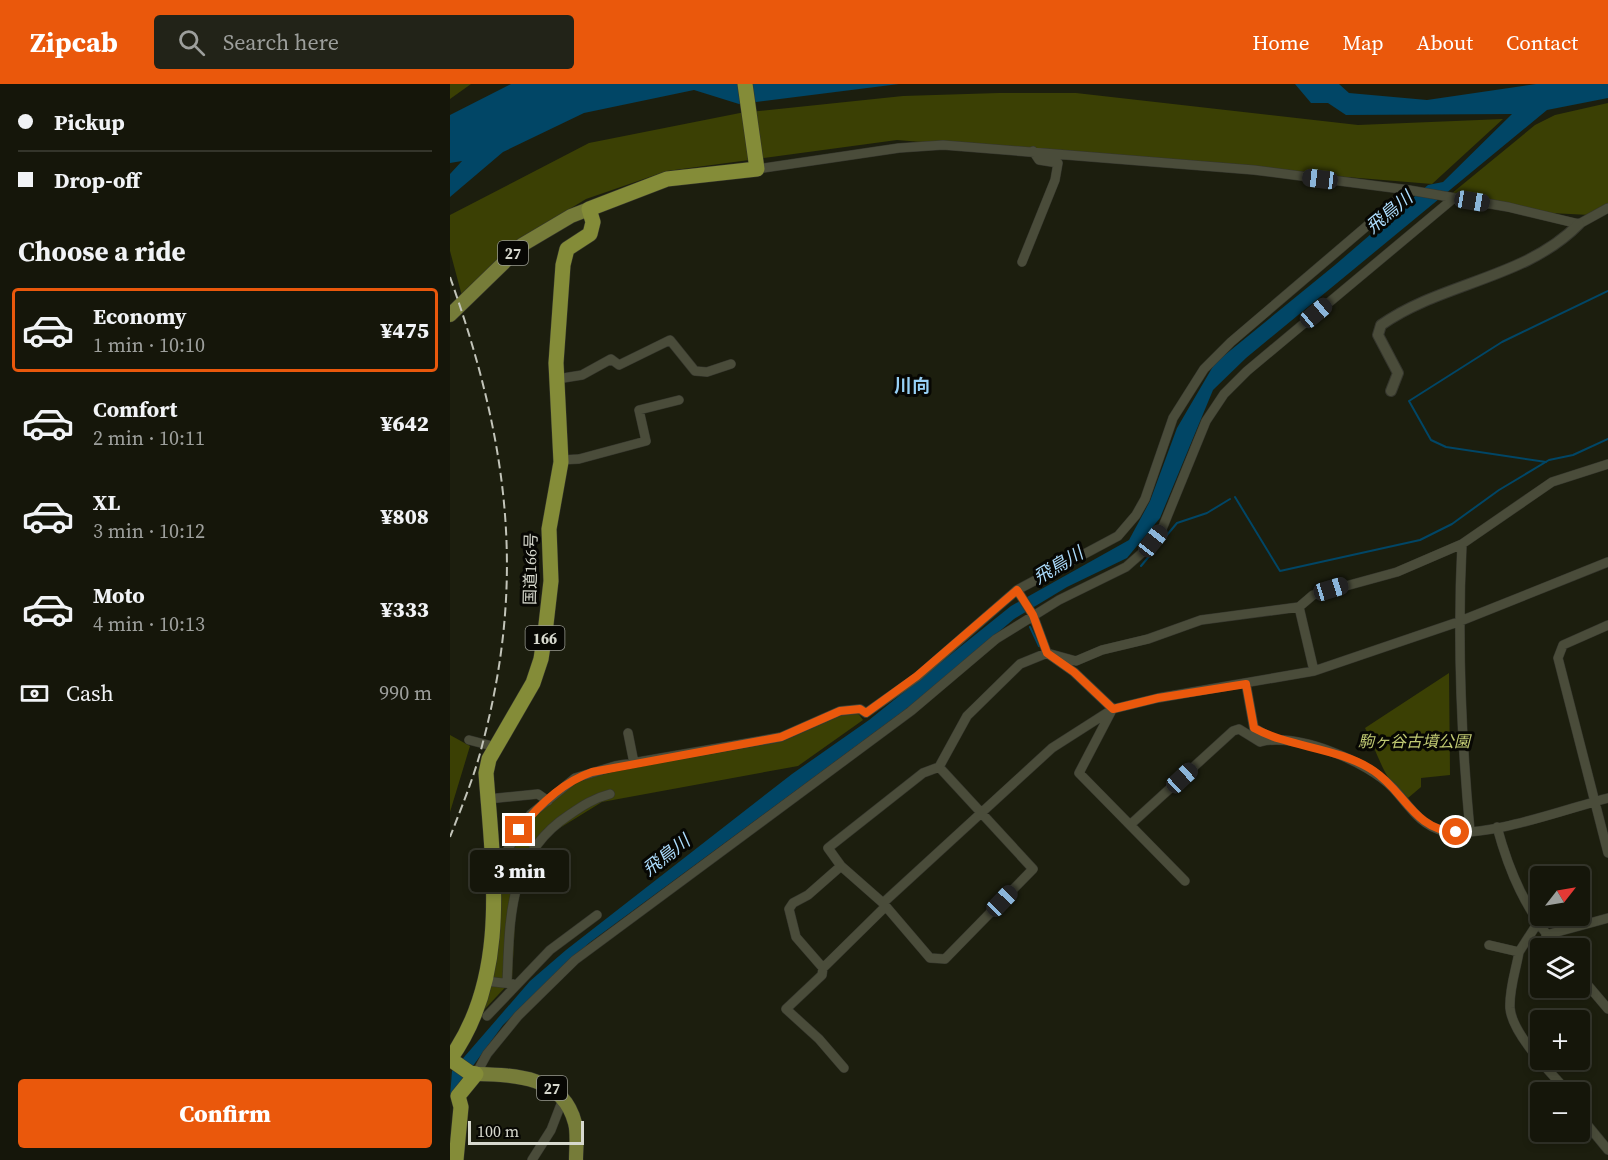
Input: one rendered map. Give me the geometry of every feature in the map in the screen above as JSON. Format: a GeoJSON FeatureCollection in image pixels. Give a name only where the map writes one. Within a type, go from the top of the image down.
{"type":"FeatureCollection","features":[{"type":"Feature","properties":{"kind":"highway"},"geometry":{"type":"LineString","coordinates":[[589,209],[667,179],[756,166],[745,84]]}},
{"type":"Feature","properties":{"kind":"highway","name":"国道166号"},"geometry":{"type":"LineString","coordinates":[[473,1074],[451,1060],[473,1021],[485,981],[493,934],[494,874],[486,773],[496,747],[521,707],[541,659],[551,581],[549,529],[561,460],[557,379],[563,265],[567,249],[590,234],[593,222],[589,209]]}},
{"type":"Feature","properties":{"kind":"highway"},"geometry":{"type":"LineString","coordinates":[[456,1160],[460,1114],[454,1099],[473,1074]]}},
{"type":"Feature","properties":{"kind":"main road","name":"27"},"geometry":{"type":"LineString","coordinates":[[450,315],[522,245],[570,216],[589,209]]}},
{"type":"Feature","properties":{"kind":"main road","name":"27"},"geometry":{"type":"LineString","coordinates":[[473,1074],[519,1076],[538,1081],[556,1091],[576,1125],[576,1160]]}},
{"type":"Feature","properties":{"kind":"street"},"geometry":{"type":"LineString","coordinates":[[756,166],[898,148],[943,145],[1033,151],[1242,169],[1409,190],[1508,207],[1579,224]]}},
{"type":"Feature","properties":{"kind":"street"},"geometry":{"type":"LineString","coordinates":[[1022,262],[1058,163],[1039,160],[1033,151]]}},
{"type":"Feature","properties":{"kind":"street"},"geometry":{"type":"LineString","coordinates":[[494,874],[519,830],[575,778],[634,763],[781,737],[840,711],[860,709],[866,713],[933,663],[1018,592],[1118,536],[1136,515],[1145,500],[1173,418],[1204,369],[1231,342],[1409,190]]}},
{"type":"Feature","properties":{"kind":"street"},"geometry":{"type":"LineString","coordinates":[[473,1074],[518,1016],[576,960],[911,711],[996,639],[1032,614],[1126,567],[1143,552],[1162,530],[1206,421],[1224,394],[1247,371],[1450,197]]}},
{"type":"Feature","properties":{"kind":"street"},"geometry":{"type":"LineString","coordinates":[[1391,391],[1398,373],[1378,335],[1381,325],[1425,302],[1520,265],[1569,234],[1579,224],[1608,208]]}},
{"type":"Feature","properties":{"kind":"street"},"geometry":{"type":"LineString","coordinates":[[557,379],[582,375],[611,359],[620,365],[630,362],[670,340],[696,371],[707,372],[731,364]]}},
{"type":"Feature","properties":{"kind":"street"},"geometry":{"type":"LineString","coordinates":[[561,460],[579,459],[646,441],[639,410],[679,400]]}},
{"type":"Feature","properties":{"kind":"street"},"geometry":{"type":"LineString","coordinates":[[939,767],[1034,869],[945,959],[930,958],[884,905],[841,866],[828,848],[923,773],[939,767],[968,716],[1020,664],[1047,653],[1076,661],[1102,650],[1148,639],[1201,620],[1299,607],[1312,595],[1397,572],[1462,544],[1551,482],[1608,464]]}},
{"type":"Feature","properties":{"kind":"street"},"geometry":{"type":"LineString","coordinates":[[1462,544],[1458,622],[1461,737],[1470,831]]}},
{"type":"Feature","properties":{"kind":"street"},"geometry":{"type":"LineString","coordinates":[[844,1068],[819,1039],[786,1009],[822,975],[823,968],[884,905],[1052,748],[1113,709],[1158,698],[1314,671],[1458,622],[1608,562]]}},
{"type":"Feature","properties":{"kind":"street"},"geometry":{"type":"LineString","coordinates":[[1018,592],[1032,614],[1047,653],[1074,672],[1113,709]]}},
{"type":"Feature","properties":{"kind":"street"},"geometry":{"type":"LineString","coordinates":[[1299,607],[1314,671]]}},
{"type":"Feature","properties":{"kind":"street"},"geometry":{"type":"LineString","coordinates":[[1608,625],[1563,645],[1558,658],[1608,853]]}},
{"type":"Feature","properties":{"kind":"street"},"geometry":{"type":"LineString","coordinates":[[1246,684],[1254,728],[1273,739]]}},
{"type":"Feature","properties":{"kind":"street"},"geometry":{"type":"LineString","coordinates":[[1113,709],[1079,773],[1185,881]]}},
{"type":"Feature","properties":{"kind":"street"},"geometry":{"type":"LineString","coordinates":[[1131,824],[1233,731],[1239,729],[1260,742],[1273,739],[1288,740],[1354,761],[1374,771],[1422,821],[1445,831],[1470,831],[1497,827],[1608,798]]}},
{"type":"Feature","properties":{"kind":"street"},"geometry":{"type":"LineString","coordinates":[[628,733],[634,763]]}},
{"type":"Feature","properties":{"kind":"street"},"geometry":{"type":"LineString","coordinates":[[468,740],[496,747]]}},
{"type":"Feature","properties":{"kind":"street"},"geometry":{"type":"LineString","coordinates":[[488,800],[538,794],[548,801]]}},
{"type":"Feature","properties":{"kind":"street"},"geometry":{"type":"LineString","coordinates":[[511,984],[510,920],[515,889],[534,847],[555,824],[588,802],[610,794]]}},
{"type":"Feature","properties":{"kind":"street"},"geometry":{"type":"LineString","coordinates":[[1497,827],[1521,897],[1530,912]]}},
{"type":"Feature","properties":{"kind":"street"},"geometry":{"type":"LineString","coordinates":[[534,847],[558,878]]}},
{"type":"Feature","properties":{"kind":"street"},"geometry":{"type":"LineString","coordinates":[[823,968],[796,936],[789,909],[793,903],[808,895],[841,866]]}},
{"type":"Feature","properties":{"kind":"street"},"geometry":{"type":"LineString","coordinates":[[487,1016],[511,984],[550,950],[597,915]]}},
{"type":"Feature","properties":{"kind":"street"},"geometry":{"type":"LineString","coordinates":[[1546,935],[1608,918]]}},
{"type":"Feature","properties":{"kind":"street"},"geometry":{"type":"LineString","coordinates":[[1536,926],[1519,952],[1510,997],[1510,1010],[1515,1024],[1559,1082]]}},
{"type":"Feature","properties":{"kind":"street"},"geometry":{"type":"LineString","coordinates":[[1539,926],[1549,938]]}},
{"type":"Feature","properties":{"kind":"street"},"geometry":{"type":"LineString","coordinates":[[1489,945],[1519,952]]}},
{"type":"Feature","properties":{"kind":"street"},"geometry":{"type":"LineString","coordinates":[[485,981],[511,984]]}},
{"type":"Feature","properties":{"kind":"street"},"geometry":{"type":"LineString","coordinates":[[1590,988],[1608,1009]]}},
{"type":"Feature","properties":{"kind":"street"},"geometry":{"type":"LineString","coordinates":[[532,1160],[551,1130],[562,1099]]}},
{"type":"Feature","properties":{"kind":"street"},"geometry":{"type":"LineString","coordinates":[[1590,1128],[1608,1150]]}},
{"type":"Feature","properties":{"kind":"green space"},"geometry":{"type":"Polygon","coordinates":[[[450,84],[471,84],[450,99],[450,84]]]}},
{"type":"Feature","properties":{"kind":"green space"},"geometry":{"type":"Polygon","coordinates":[[[1076,93],[1358,125],[1503,119],[1432,184],[897,140],[667,171],[586,199],[517,241],[462,296],[450,251],[450,215],[589,143],[740,113],[903,96],[1076,93]]]}},
{"type":"Feature","properties":{"kind":"green space"},"geometry":{"type":"Polygon","coordinates":[[[1608,103],[1608,205],[1590,215],[1550,213],[1451,194],[1535,125],[1555,115],[1608,103]]]}},
{"type":"Feature","properties":{"kind":"green space","name":"駒ヶ谷古墳公園"},"geometry":{"type":"Polygon","coordinates":[[[1449,673],[1450,775],[1421,778],[1421,787],[1408,798],[1393,785],[1387,776],[1365,728],[1449,673]]]}},
{"type":"Feature","properties":{"kind":"green space"},"geometry":{"type":"Polygon","coordinates":[[[857,712],[863,720],[798,766],[602,802],[550,834],[517,884],[512,980],[482,1012],[498,874],[537,812],[578,779],[784,739],[844,714],[857,712]]]}},
{"type":"Feature","properties":{"kind":"green space"},"geometry":{"type":"Polygon","coordinates":[[[450,735],[470,746],[450,812],[450,735]]]}},
{"type":"Feature","properties":{"kind":"water"},"geometry":{"type":"Polygon","coordinates":[[[511,84],[899,84],[739,104],[694,90],[584,113],[503,152],[450,197],[450,174],[462,161],[450,163],[450,115],[511,84]]]}},
{"type":"Feature","properties":{"kind":"water"},"geometry":{"type":"Polygon","coordinates":[[[1295,84],[1339,84],[1349,93],[1427,100],[1536,84],[1608,84],[1608,98],[1547,110],[1246,358],[1213,390],[1160,518],[1127,558],[1067,587],[1014,619],[912,705],[589,943],[503,1025],[450,1097],[452,1071],[530,981],[566,950],[792,774],[869,720],[1011,606],[1129,540],[1150,501],[1177,428],[1215,363],[1428,185],[1443,182],[1512,114],[1346,115],[1328,103],[1311,103],[1295,84]]]}},
{"type":"Feature","properties":{"kind":"waterway"},"geometry":{"type":"LineString","coordinates":[[1546,462],[1446,447],[1431,440],[1409,401],[1502,342],[1608,291]]}},
{"type":"Feature","properties":{"kind":"waterway"},"geometry":{"type":"LineString","coordinates":[[1235,497],[1280,571],[1420,540],[1452,524],[1499,490],[1549,460],[1573,455],[1608,439]]}},
{"type":"Feature","properties":{"kind":"waterway"},"geometry":{"type":"LineString","coordinates":[[1141,566],[1177,523],[1207,513],[1230,499]]}},
{"type":"Feature","properties":{"kind":"waterway"},"geometry":{"type":"LineString","coordinates":[[1030,627],[1039,646]]}},
{"type":"Feature","properties":{"kind":"railway"},"geometry":{"type":"LineString","coordinates":[[450,277],[470,336],[497,451],[504,507],[507,564],[504,622],[497,681],[480,754],[450,837]]}},
{"type":"Feature","properties":{"kind":"district","name":"川向"},"geometry":{"type":"Point","coordinates":[912,385]}},
{"type":"Feature","properties":{"kind":"route"},"geometry":{"type":"LineString","coordinates":[[519,830],[531,814],[570,781],[592,772],[781,737],[840,711],[860,709],[866,713],[917,676],[1017,590],[1033,615],[1047,653],[1074,672],[1113,709],[1158,698],[1246,684],[1254,728],[1273,739],[1288,740],[1354,761],[1374,771],[1392,787],[1422,821],[1434,828],[1456,832]]}},
{"type":"Feature","properties":{"kind":"water label","name":"飛鳥川"},"geometry":{"type":"Point","coordinates":[1389,212]}},
{"type":"Feature","properties":{"kind":"water label","name":"飛鳥川"},"geometry":{"type":"Point","coordinates":[1058,565]}},
{"type":"Feature","properties":{"kind":"water label","name":"飛鳥川"},"geometry":{"type":"Point","coordinates":[666,855]}}]}
